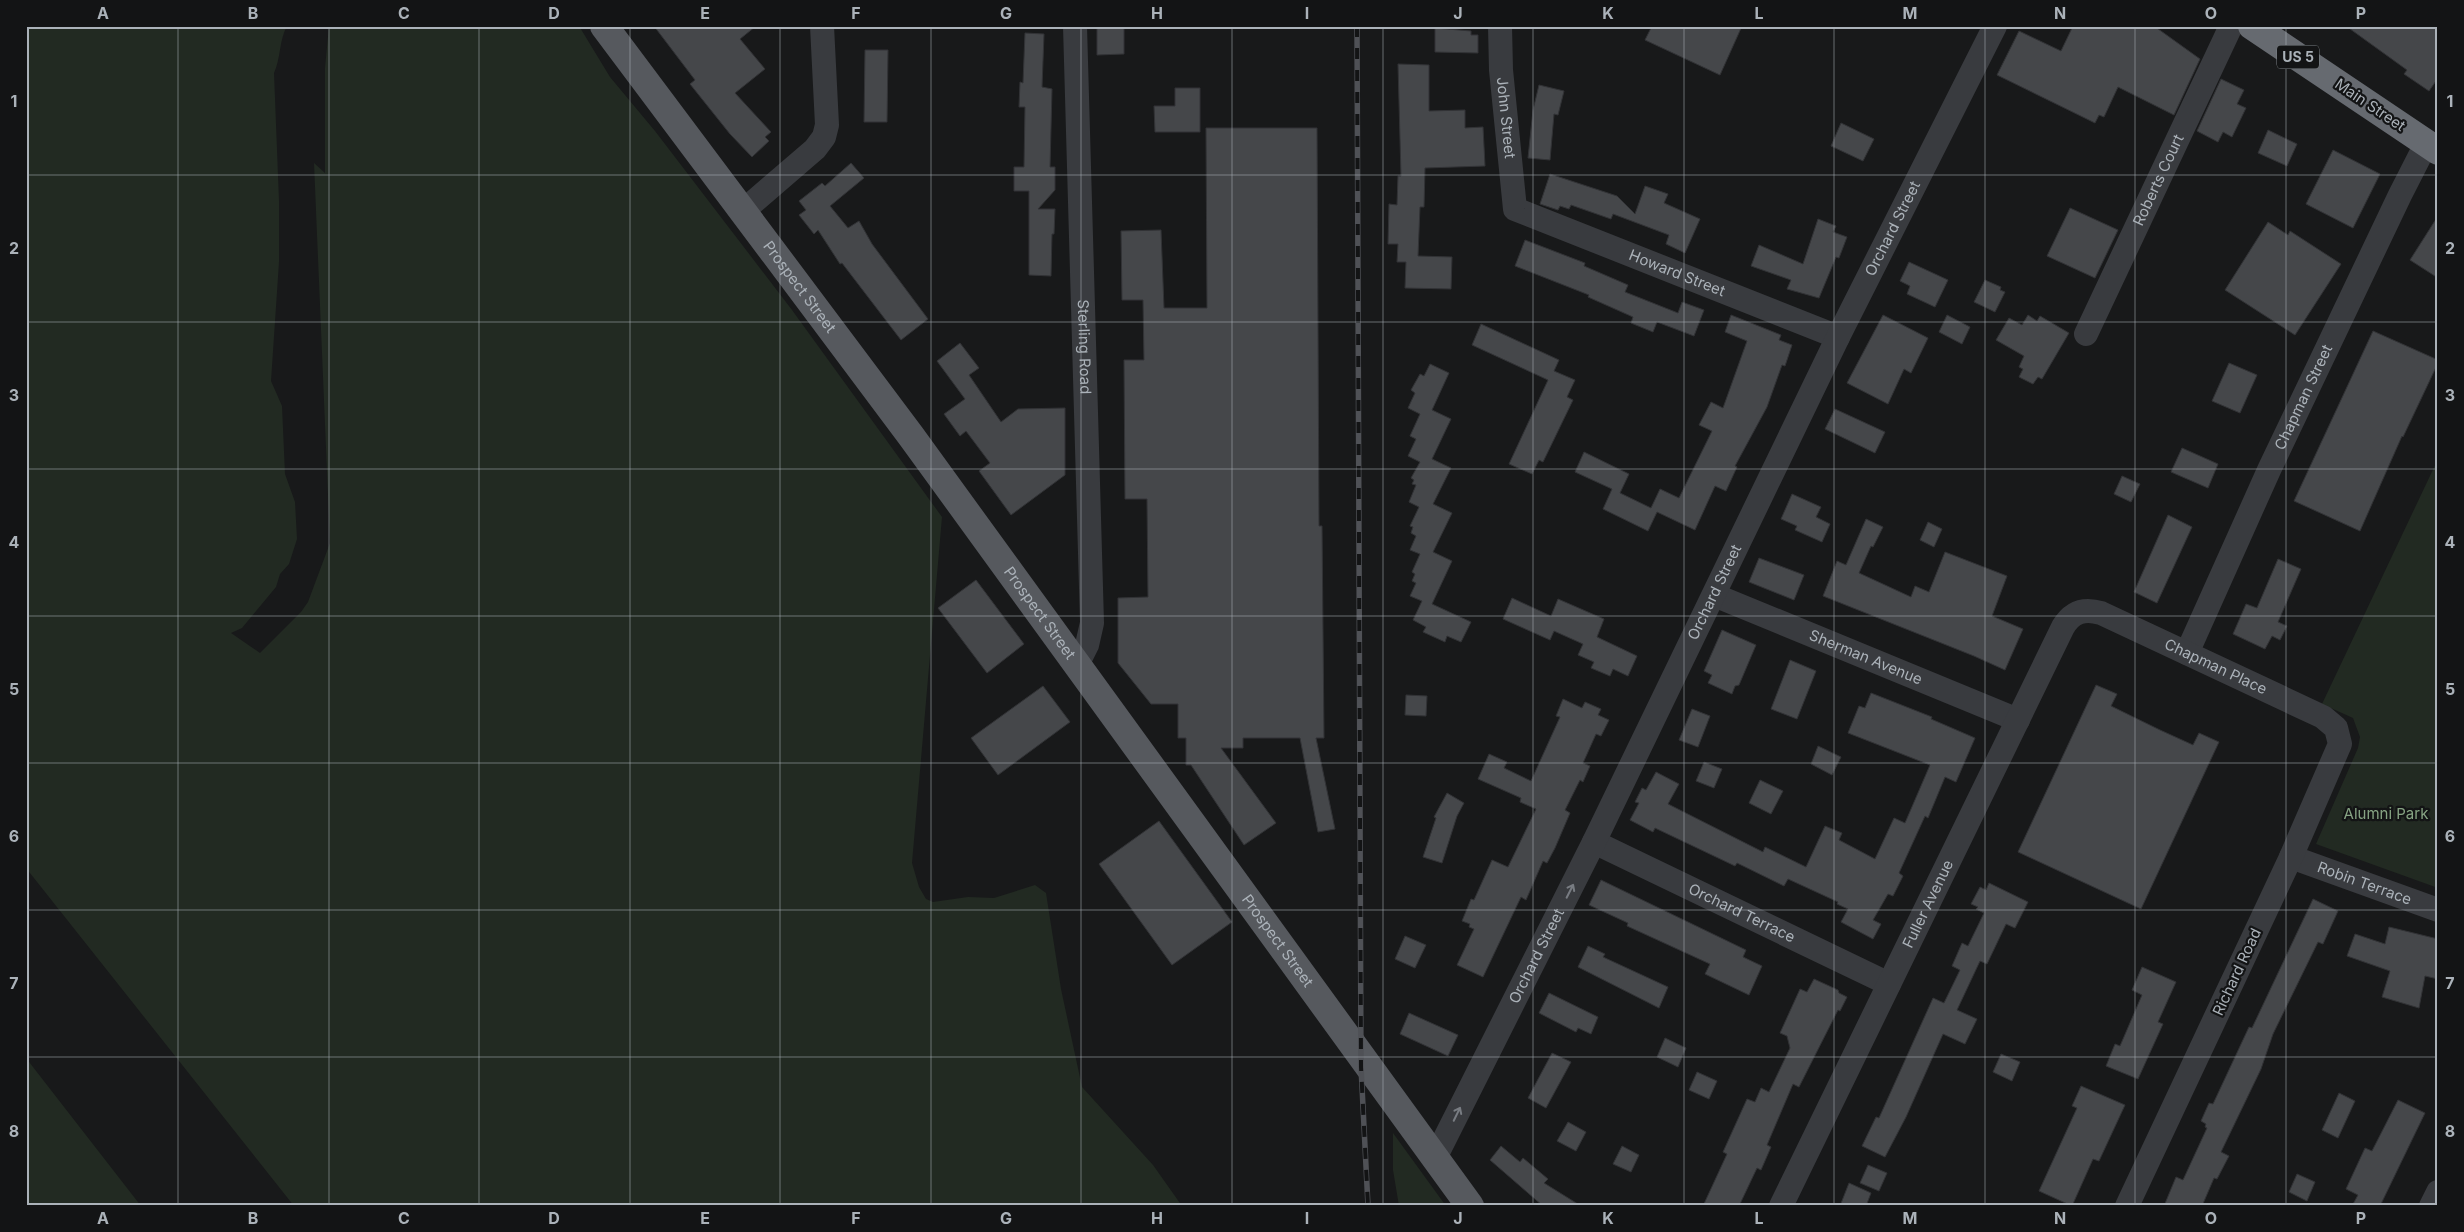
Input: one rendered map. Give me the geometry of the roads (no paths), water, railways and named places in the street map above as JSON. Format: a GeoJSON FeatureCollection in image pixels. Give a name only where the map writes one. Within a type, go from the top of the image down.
{"type":"FeatureCollection","features":[{"type":"Feature","properties":{"kind":"highway","name":"Main Street"},"geometry":{"type":"LineString","coordinates":[[2252,26],[2432,147]]}},
{"type":"Feature","properties":{"kind":"main road","name":"Prospect Street"},"geometry":{"type":"LineString","coordinates":[[604,26],[900,421],[1470,1206]]}},
{"type":"Feature","properties":{"kind":"street"},"geometry":{"type":"LineString","coordinates":[[743,212],[815,149],[824,137],[826,125],[822,26]]}},
{"type":"Feature","properties":{"kind":"street","name":"Sterling Road"},"geometry":{"type":"LineString","coordinates":[[1075,26],[1092,623],[1087,645],[1076,665]]}},
{"type":"Feature","properties":{"kind":"street","name":"John Street"},"geometry":{"type":"LineString","coordinates":[[1500,26],[1502,70],[1515,209]]}},
{"type":"Feature","properties":{"kind":"street","name":"Orchard Street"},"geometry":{"type":"LineString","coordinates":[[1436,1158],[1594,842],[1838,336],[1995,26]]}},
{"type":"Feature","properties":{"kind":"street","name":"Roberts Court"},"geometry":{"type":"LineString","coordinates":[[2086,334],[2231,26]]}},
{"type":"Feature","properties":{"kind":"street","name":"Chapman Street"},"geometry":{"type":"LineString","coordinates":[[2187,654],[2269,470],[2400,195],[2432,147]]}},
{"type":"Feature","properties":{"kind":"street","name":"Howard Street"},"geometry":{"type":"LineString","coordinates":[[1515,209],[1838,336]]}},
{"type":"Feature","properties":{"kind":"street","name":"Sherman Avenue"},"geometry":{"type":"LineString","coordinates":[[1714,595],[2018,720]]}},
{"type":"Feature","properties":{"kind":"street","name":"Chapman Place"},"geometry":{"type":"LineString","coordinates":[[2084,610],[2100,613],[2323,717],[2336,728],[2339,736]]}},
{"type":"Feature","properties":{"kind":"street","name":"Fuller Avenue"},"geometry":{"type":"LineString","coordinates":[[1782,1206],[2062,627],[2068,619],[2084,610]]}},
{"type":"Feature","properties":{"kind":"street","name":"Richard Road"},"geometry":{"type":"LineString","coordinates":[[2127,1206],[2338,753],[2339,736]]}},
{"type":"Feature","properties":{"kind":"street","name":"Orchard Terrace"},"geometry":{"type":"LineString","coordinates":[[1594,842],[1889,984]]}},
{"type":"Feature","properties":{"kind":"street","name":"Robin Terrace"},"geometry":{"type":"LineString","coordinates":[[2291,857],[2438,910]]}},
{"type":"Feature","properties":{"kind":"street"},"geometry":{"type":"LineString","coordinates":[[2431,1206],[2438,1192]]}},
{"type":"Feature","properties":{"kind":"railway"},"geometry":{"type":"LineString","coordinates":[[1357,26],[1361,1067],[1368,1206]]}},
{"type":"Feature","properties":{"kind":"park label","name":"Alumni Park"},"geometry":{"type":"Point","coordinates":[2386,814]}}]}
